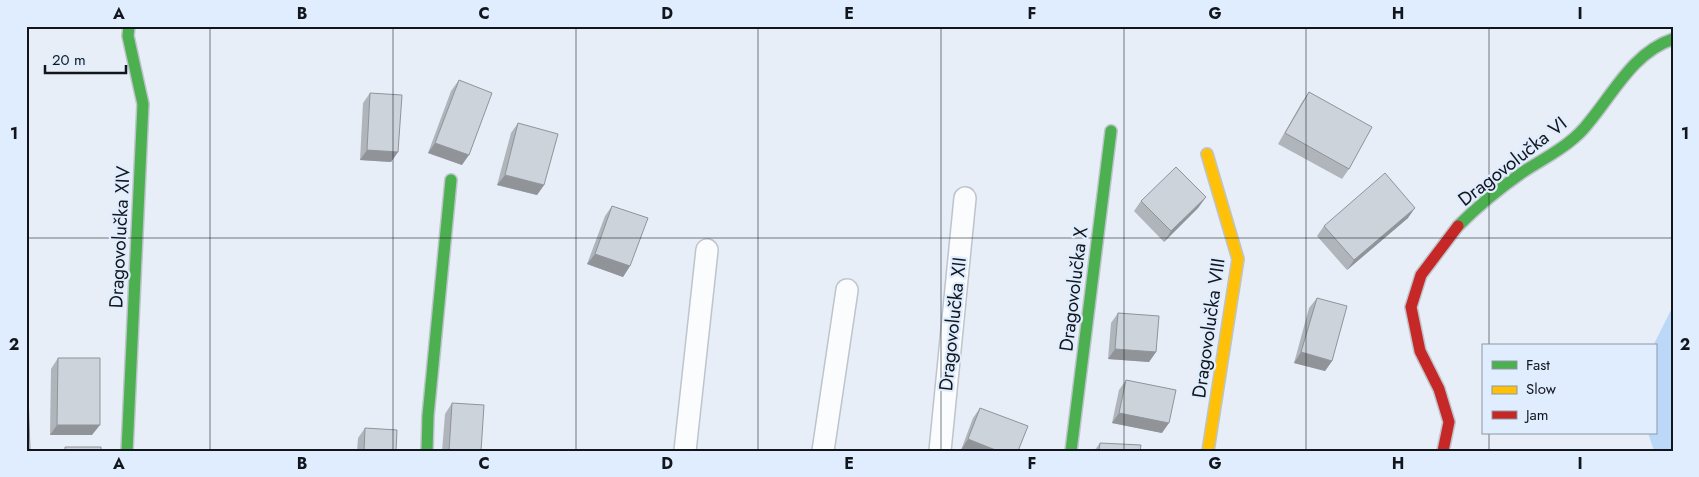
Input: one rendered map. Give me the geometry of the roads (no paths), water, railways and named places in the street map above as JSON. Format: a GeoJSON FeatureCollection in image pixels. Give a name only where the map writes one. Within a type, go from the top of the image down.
{"type":"FeatureCollection","features":[{"type":"Feature","properties":{"kind":"street","name":"Dragovolučka XIV"},"geometry":{"type":"LineString","coordinates":[[127,451],[143,104],[128,36],[129,26]]}},
{"type":"Feature","properties":{"kind":"street","name":"Dragovolučka VI"},"geometry":{"type":"LineString","coordinates":[[1443,451],[1449,422],[1439,389],[1420,351],[1411,307],[1421,275],[1454,229],[1523,172],[1569,143],[1590,121],[1609,94],[1638,61],[1664,42],[1673,39]]}},
{"type":"Feature","properties":{"kind":"street","name":"Dragovolučka X"},"geometry":{"type":"LineString","coordinates":[[1071,451],[1111,131]]}},
{"type":"Feature","properties":{"kind":"street","name":"Dragovolučka VIII"},"geometry":{"type":"LineString","coordinates":[[1207,154],[1238,259],[1208,451]]}},
{"type":"Feature","properties":{"kind":"street"},"geometry":{"type":"LineString","coordinates":[[427,451],[429,406],[451,180]]}},
{"type":"Feature","properties":{"kind":"street","name":"Dragovolučka XII"},"geometry":{"type":"LineString","coordinates":[[940,451],[965,198]]}},
{"type":"Feature","properties":{"kind":"street"},"geometry":{"type":"LineString","coordinates":[[685,451],[707,250]]}},
{"type":"Feature","properties":{"kind":"street"},"geometry":{"type":"LineString","coordinates":[[823,451],[847,290]]}}]}
